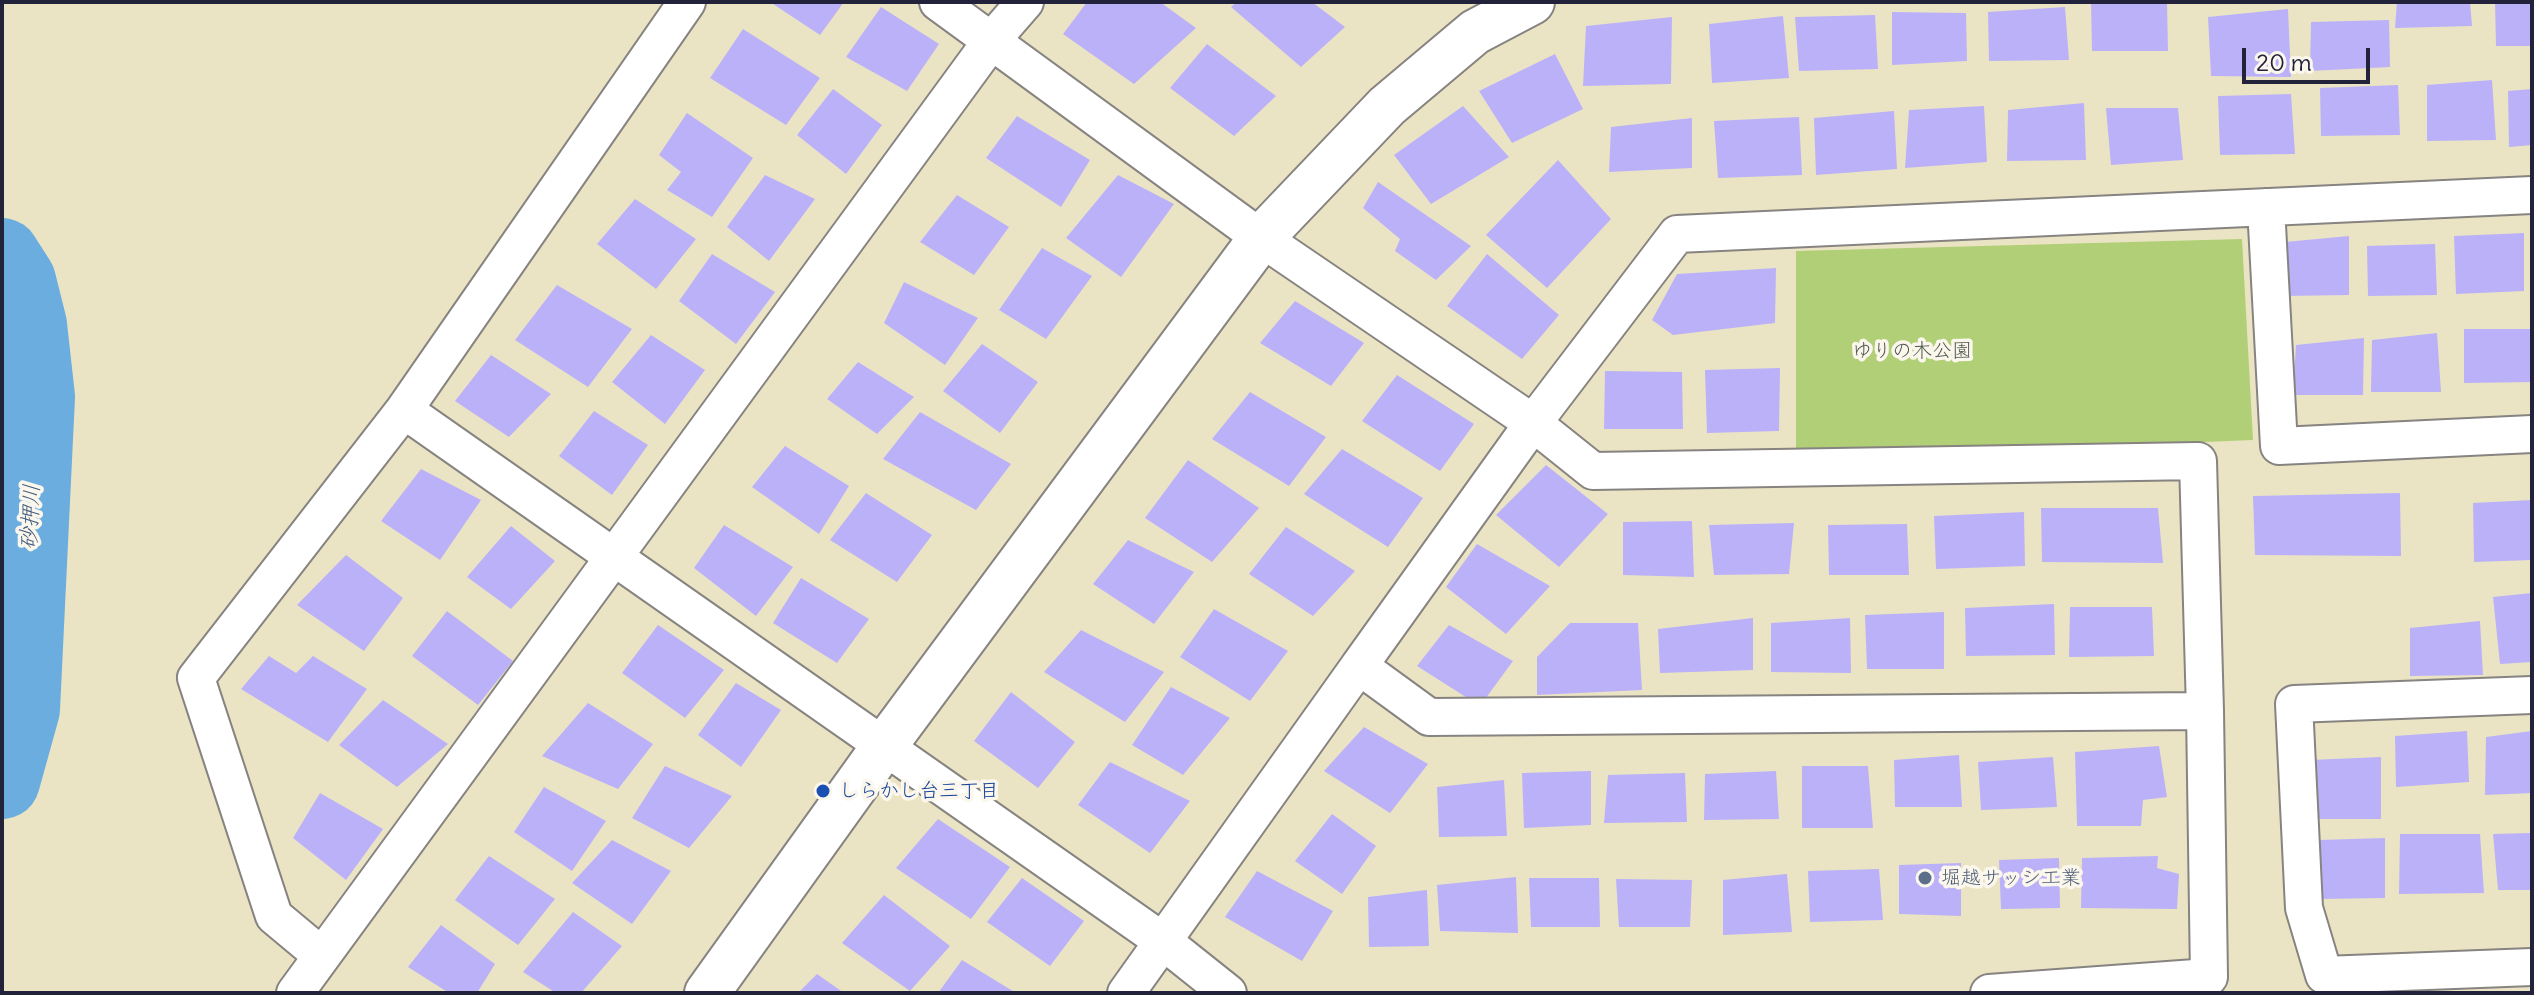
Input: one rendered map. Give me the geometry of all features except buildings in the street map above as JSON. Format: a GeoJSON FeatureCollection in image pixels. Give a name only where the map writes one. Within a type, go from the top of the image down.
{"type":"FeatureCollection","features":[{"type":"Feature","properties":{"kind":"street"},"geometry":{"type":"LineString","coordinates":[[322,956],[274,916],[196,678],[404,410],[687,2]]}},
{"type":"Feature","properties":{"kind":"street"},"geometry":{"type":"LineString","coordinates":[[938,2],[1261,238],[1533,423],[1593,471],[2198,461],[2209,977],[2069,991],[1989,993]]}},
{"type":"Feature","properties":{"kind":"street"},"geometry":{"type":"LineString","coordinates":[[295,993],[992,40],[1025,2]]}},
{"type":"Feature","properties":{"kind":"street"},"geometry":{"type":"LineString","coordinates":[[707,993],[885,745],[1261,238],[1387,106],[1475,32],[1532,2]]}},
{"type":"Feature","properties":{"kind":"street"},"geometry":{"type":"LineString","coordinates":[[1126,993],[1533,423],[1677,234],[2532,195]]}},
{"type":"Feature","properties":{"kind":"street"},"geometry":{"type":"LineString","coordinates":[[2266,207],[2279,446],[2532,434]]}},
{"type":"Feature","properties":{"kind":"street"},"geometry":{"type":"LineString","coordinates":[[404,410],[1164,942],[1228,993]]}},
{"type":"Feature","properties":{"kind":"street"},"geometry":{"type":"LineString","coordinates":[[1359,666],[1429,717],[2205,711]]}},
{"type":"Feature","properties":{"kind":"street"},"geometry":{"type":"LineString","coordinates":[[2532,695],[2294,704],[2304,908],[2324,975],[2532,967]]}},
{"type":"Feature","properties":{"kind":"green space","name":"ゆりの木公園"},"geometry":{"type":"Polygon","coordinates":[[[2242,239],[2253,440],[1796,459],[1796,251],[2242,239]]]}},
{"type":"Feature","properties":{"kind":"waterway","name":"砂押川"},"geometry":{"type":"LineString","coordinates":[[2,256],[18,281],[29,325],[37,397],[22,709],[2,781]]}},
{"type":"Feature","properties":{"kind":"place","name":"しらかし台三丁目"},"geometry":{"type":"Point","coordinates":[823,791]}},
{"type":"Feature","properties":{"kind":"place","name":"堀越サッシ工業"},"geometry":{"type":"Point","coordinates":[1925,878]}}]}
